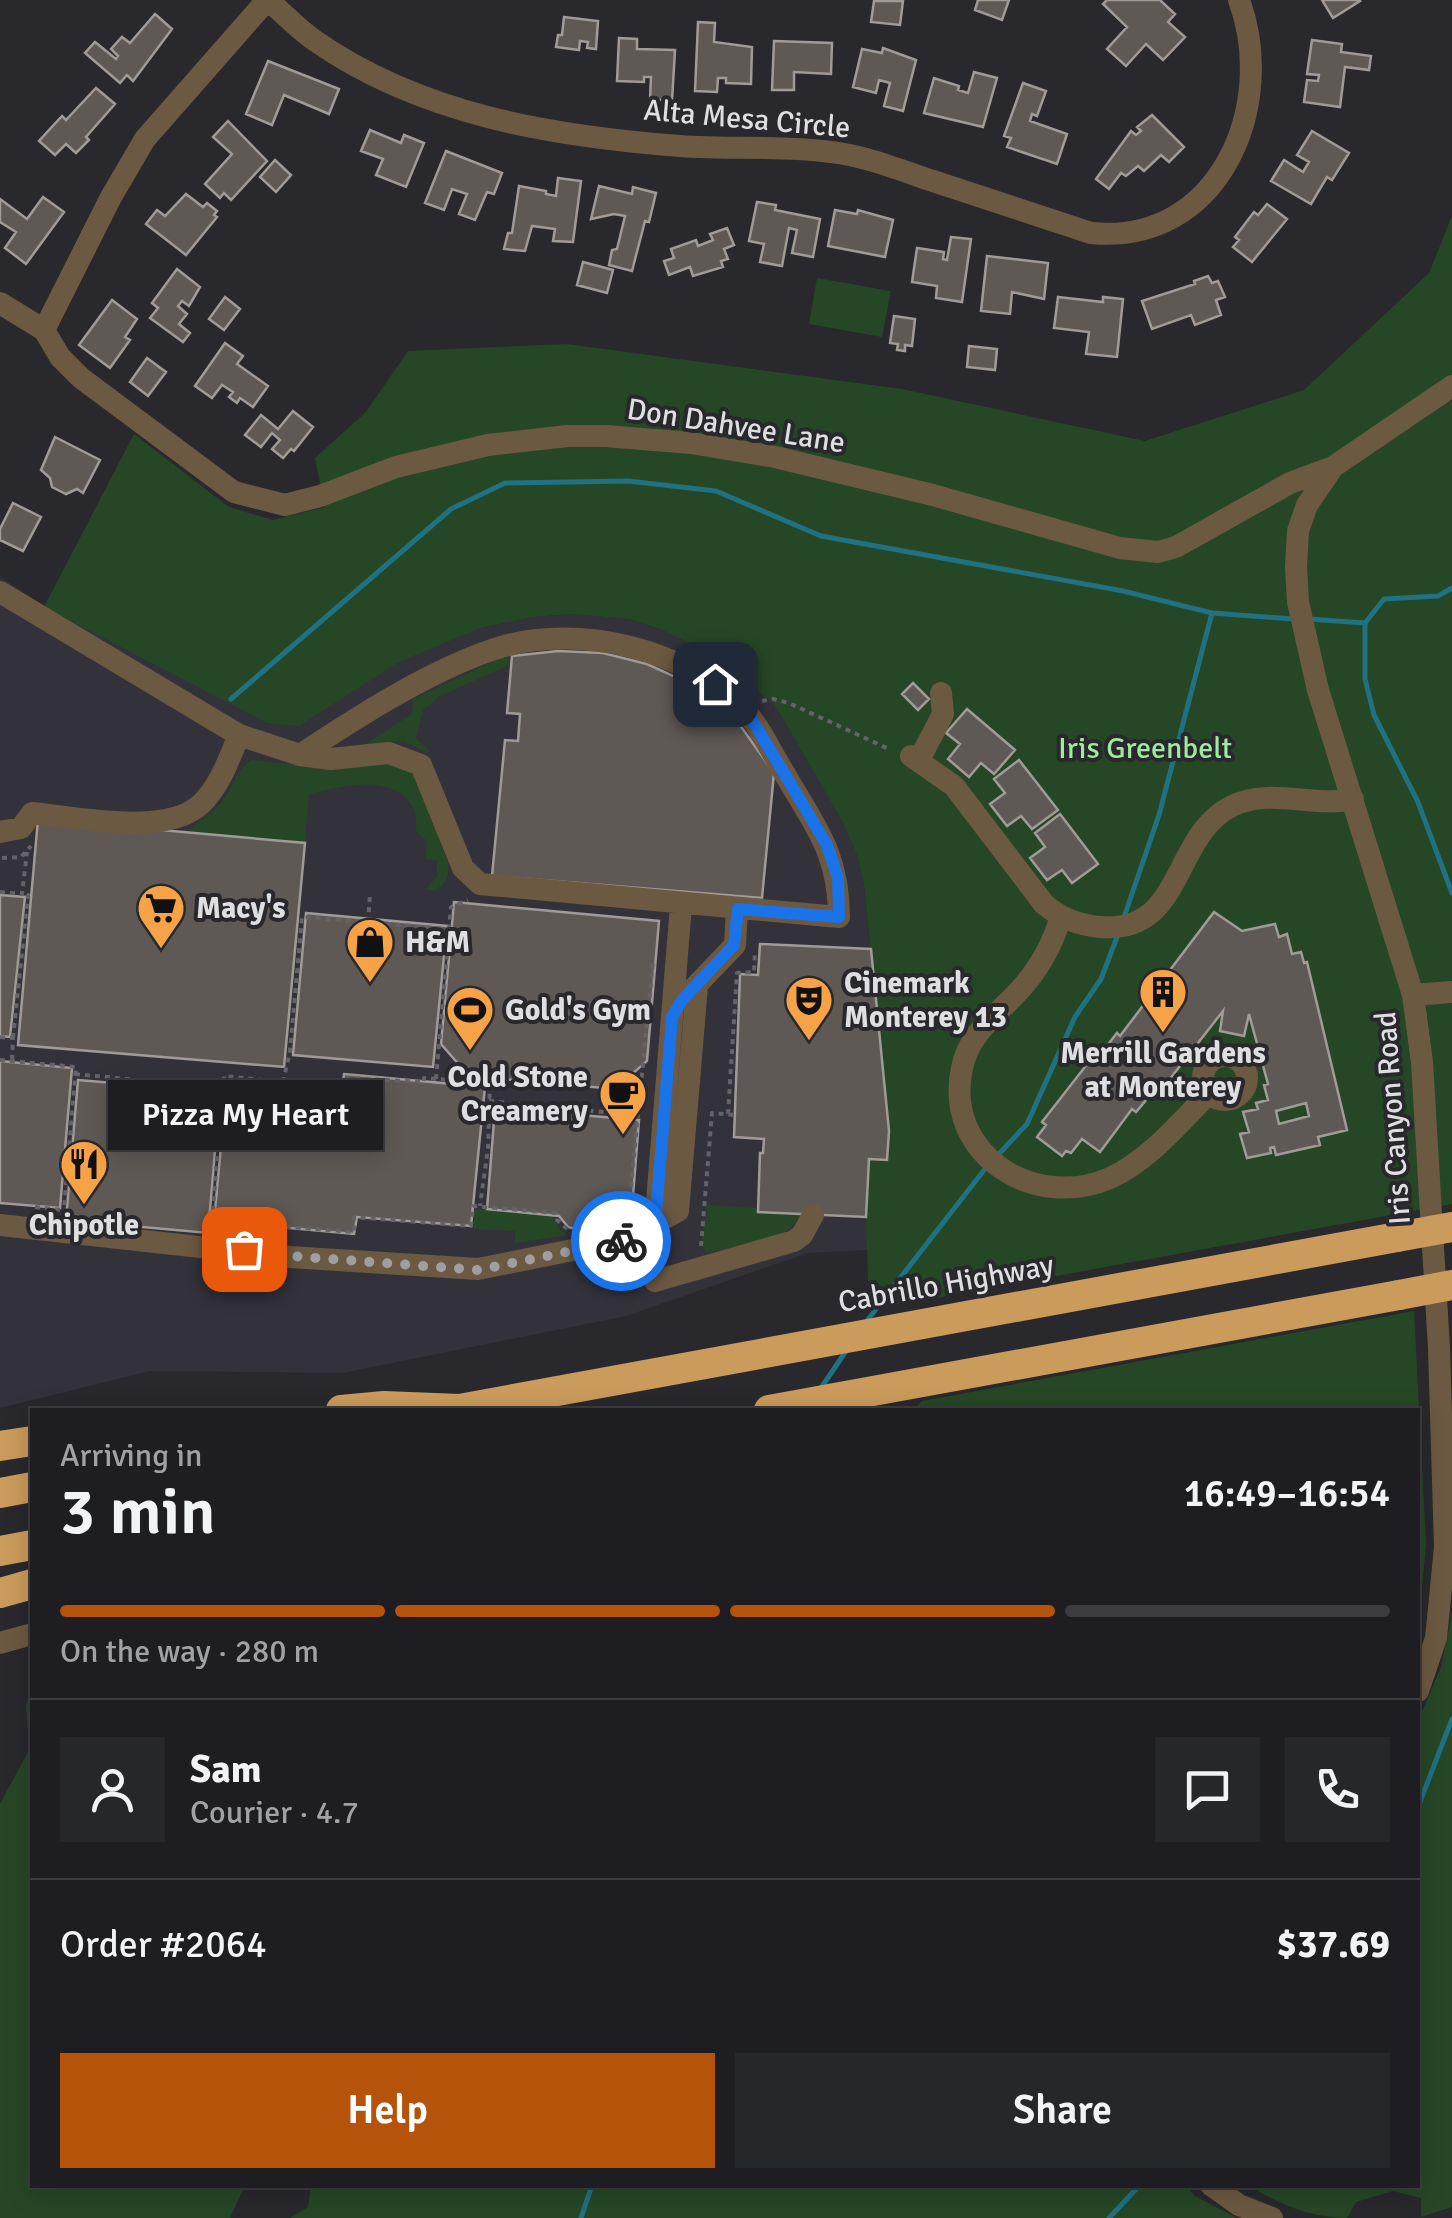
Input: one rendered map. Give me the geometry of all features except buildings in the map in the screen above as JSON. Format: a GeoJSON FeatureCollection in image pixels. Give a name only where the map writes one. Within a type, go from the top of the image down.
{"type":"FeatureCollection","features":[{"type":"Feature","properties":{"kind":"highway","name":"Cabrillo Highway"},"geometry":{"type":"LineString","coordinates":[[462,1408],[1452,1227]]}},
{"type":"Feature","properties":{"kind":"highway"},"geometry":{"type":"LineString","coordinates":[[780,1408],[1452,1285]]}},
{"type":"Feature","properties":{"kind":"highway","name":"Cabrillo Highway"},"geometry":{"type":"LineString","coordinates":[[362,1408],[433,1408]]}},
{"type":"Feature","properties":{"kind":"highway"},"geometry":{"type":"LineString","coordinates":[[0,1446],[30,1441]]}},
{"type":"Feature","properties":{"kind":"highway"},"geometry":{"type":"LineString","coordinates":[[0,1493],[30,1487]]}},
{"type":"Feature","properties":{"kind":"highway"},"geometry":{"type":"LineString","coordinates":[[0,1551],[30,1545]]}},
{"type":"Feature","properties":{"kind":"highway"},"geometry":{"type":"LineString","coordinates":[[0,1593],[30,1585]]}},
{"type":"Feature","properties":{"kind":"street","name":"Alta Mesa Circle"},"geometry":{"type":"LineString","coordinates":[[268,0],[312,39],[369,73],[402,90],[482,117],[528,128],[682,146],[836,152],[1091,233],[1111,235],[1150,230],[1174,218],[1212,184],[1236,148],[1252,85],[1250,38],[1239,0]]}},
{"type":"Feature","properties":{"kind":"street"},"geometry":{"type":"LineString","coordinates":[[44,330],[145,139],[268,0]]}},
{"type":"Feature","properties":{"kind":"street","name":"Don Dahvee Lane"},"geometry":{"type":"LineString","coordinates":[[0,303],[44,330],[60,357],[81,378],[234,492],[285,505],[396,467],[488,444],[606,436],[691,443],[774,457],[933,495],[1120,548],[1158,552],[1176,547],[1290,483],[1332,467]]}},
{"type":"Feature","properties":{"kind":"street","name":"Iris Canyon Road"},"geometry":{"type":"LineString","coordinates":[[1420,1685],[1436,1638],[1445,1546],[1438,1330],[1422,1062],[1414,996],[1318,690],[1298,602],[1298,531],[1307,504],[1332,467],[1452,386]]}},
{"type":"Feature","properties":{"kind":"street"},"geometry":{"type":"LineString","coordinates":[[0,592],[239,736],[300,755],[332,758],[389,753],[421,765],[464,868],[480,884],[839,917],[838,878],[827,845],[744,709],[695,672],[648,652],[583,640],[519,643],[474,657],[442,673],[350,722],[300,755]]}},
{"type":"Feature","properties":{"kind":"street"},"geometry":{"type":"LineString","coordinates":[[940,694],[943,714],[915,758],[954,786],[1044,904],[1061,917],[1108,927],[1128,924],[1149,914],[1168,896],[1203,828],[1237,804],[1278,796],[1330,802],[1353,799]]}},
{"type":"Feature","properties":{"kind":"street"},"geometry":{"type":"LineString","coordinates":[[0,832],[21,828],[32,812],[145,822],[173,819],[194,809],[210,794],[239,736]]}},
{"type":"Feature","properties":{"kind":"street"},"geometry":{"type":"LineString","coordinates":[[681,905],[648,1230],[656,1281],[794,1241],[802,1235],[813,1214]]}},
{"type":"Feature","properties":{"kind":"street"},"geometry":{"type":"LineString","coordinates":[[672,1017],[682,1000],[734,945],[738,909]]}},
{"type":"Feature","properties":{"kind":"street"},"geometry":{"type":"LineString","coordinates":[[1061,917],[1043,961],[1024,986],[986,1022],[966,1052],[960,1078],[960,1105],[968,1132],[985,1157],[1008,1174],[1034,1184],[1093,1184],[1131,1165],[1209,1093]]}},
{"type":"Feature","properties":{"kind":"street"},"geometry":{"type":"LineString","coordinates":[[0,1226],[290,1256],[478,1270],[648,1230],[678,1211],[697,986]]}},
{"type":"Feature","properties":{"kind":"street"},"geometry":{"type":"LineString","coordinates":[[1414,996],[1452,992]]}},
{"type":"Feature","properties":{"kind":"street"},"geometry":{"type":"LineString","coordinates":[[0,1642],[30,1634]]}},
{"type":"Feature","properties":{"kind":"street"},"geometry":{"type":"LineString","coordinates":[[1216,2188],[1239,2205],[1272,2218]]}},
{"type":"Feature","properties":{"kind":"path"},"geometry":{"type":"LineString","coordinates":[[744,709],[773,699],[915,758]]}},
{"type":"Feature","properties":{"kind":"path"},"geometry":{"type":"LineString","coordinates":[[22,894],[27,852]]}},
{"type":"Feature","properties":{"kind":"path"},"geometry":{"type":"LineString","coordinates":[[0,892],[28,894],[12,1061]]}},
{"type":"Feature","properties":{"kind":"path"},"geometry":{"type":"LineString","coordinates":[[368,922],[370,894]]}},
{"type":"Feature","properties":{"kind":"path"},"geometry":{"type":"LineString","coordinates":[[436,1078],[451,907],[463,900],[476,899]]}},
{"type":"Feature","properties":{"kind":"path"},"geometry":{"type":"LineString","coordinates":[[449,929],[302,917],[290,1051],[282,1090],[346,1094],[347,1078],[424,1082],[424,1078],[436,1078],[490,1083],[488,1148],[480,1206]]}},
{"type":"Feature","properties":{"kind":"path"},"geometry":{"type":"LineString","coordinates":[[707,1264],[700,1241],[702,1217],[706,1217],[712,1113],[731,1114],[737,972],[754,972],[756,951]]}},
{"type":"Feature","properties":{"kind":"path"},"geometry":{"type":"LineString","coordinates":[[620,1219],[628,1217],[653,962],[658,958]]}},
{"type":"Feature","properties":{"kind":"path"},"geometry":{"type":"LineString","coordinates":[[0,1037],[14,1038]]}},
{"type":"Feature","properties":{"kind":"path"},"geometry":{"type":"LineString","coordinates":[[0,1060],[76,1066],[63,1220]]}},
{"type":"Feature","properties":{"kind":"path"},"geometry":{"type":"LineString","coordinates":[[75,1074],[223,1088]]}},
{"type":"Feature","properties":{"kind":"path"},"geometry":{"type":"LineString","coordinates":[[208,1233],[212,1233],[224,1076],[282,1082]]}},
{"type":"Feature","properties":{"kind":"path"},"geometry":{"type":"LineString","coordinates":[[489,1101],[636,1115]]}},
{"type":"Feature","properties":{"kind":"path"},"geometry":{"type":"LineString","coordinates":[[30,1206],[64,1209]]}},
{"type":"Feature","properties":{"kind":"path"},"geometry":{"type":"LineString","coordinates":[[212,1220],[336,1232],[354,1232],[354,1217],[471,1226],[473,1206],[480,1206],[556,1213],[561,1225],[579,1237]]}},
{"type":"Feature","properties":{"kind":"shaded area"},"geometry":{"type":"Polygon","coordinates":[[[0,576],[44,607],[350,691],[397,663],[481,628],[571,614],[629,619],[660,629],[724,660],[748,678],[776,707],[842,821],[857,855],[864,886],[889,1131],[887,1160],[870,1159],[867,1250],[808,1253],[626,1316],[343,1373],[150,1371],[0,1408],[0,576]]]}},
{"type":"Feature","properties":{"kind":"green space","name":"Iris Greenbelt"},"geometry":{"type":"Polygon","coordinates":[[[1452,216],[1452,1204],[869,1310],[869,1159],[887,1160],[889,1131],[864,885],[857,855],[842,821],[776,707],[724,660],[660,629],[629,619],[571,614],[533,617],[481,628],[397,663],[299,726],[267,723],[44,607],[134,434],[229,507],[273,520],[325,507],[315,458],[366,412],[408,351],[567,344],[902,389],[1145,441],[1304,390],[1429,273],[1452,216]]]}},
{"type":"Feature","properties":{"kind":"green space"},"geometry":{"type":"Polygon","coordinates":[[[817,278],[891,291],[882,337],[809,324],[817,278]]]}},
{"type":"Feature","properties":{"kind":"green space"},"geometry":{"type":"Polygon","coordinates":[[[506,655],[511,664],[440,696],[423,710],[416,739],[428,753],[404,741],[361,747],[412,714],[413,699],[506,655]]]}},
{"type":"Feature","properties":{"kind":"green space"},"geometry":{"type":"Polygon","coordinates":[[[252,760],[325,768],[391,763],[412,768],[445,852],[445,882],[434,891],[426,889],[437,876],[437,861],[425,859],[427,841],[416,831],[414,810],[404,796],[380,785],[309,794],[305,843],[187,832],[219,805],[252,760]]]}},
{"type":"Feature","properties":{"kind":"green space"},"geometry":{"type":"Polygon","coordinates":[[[706,1205],[802,1214],[783,1236],[706,1253],[702,1244],[704,1219],[708,1218],[706,1205]]]}},
{"type":"Feature","properties":{"kind":"green space"},"geometry":{"type":"Polygon","coordinates":[[[474,1209],[553,1215],[559,1229],[568,1235],[515,1243],[515,1231],[474,1229],[474,1209]]]}},
{"type":"Feature","properties":{"kind":"green space"},"geometry":{"type":"Polygon","coordinates":[[[1414,1311],[1419,1408],[915,1408],[922,1401],[1414,1311]]]}},
{"type":"Feature","properties":{"kind":"green space"},"geometry":{"type":"Polygon","coordinates":[[[1420,1428],[1426,1545],[1420,1610],[1420,1428]]]}},
{"type":"Feature","properties":{"kind":"green space"},"geometry":{"type":"Polygon","coordinates":[[[1452,1615],[1452,2207],[1421,2217],[1421,2198],[1393,2191],[1356,2202],[1347,2218],[1308,2213],[1254,2188],[1420,2188],[1420,1716],[1441,1667],[1452,1615]]]}},
{"type":"Feature","properties":{"kind":"green space"},"geometry":{"type":"Polygon","coordinates":[[[30,1694],[30,2188],[244,2188],[230,2218],[0,2218],[0,1804],[29,1750],[26,1705],[30,1694]]]}},
{"type":"Feature","properties":{"kind":"green space"},"geometry":{"type":"Polygon","coordinates":[[[311,2188],[1188,2188],[1195,2196],[1237,2218],[290,2218],[308,2207],[311,2188]]]}},
{"type":"Feature","properties":{"kind":"waterway"},"geometry":{"type":"LineString","coordinates":[[231,699],[451,509],[505,483],[628,481],[716,491],[821,536],[1123,591],[1212,613],[1293,619]]}},
{"type":"Feature","properties":{"kind":"waterway"},"geometry":{"type":"LineString","coordinates":[[1452,588],[1438,596],[1384,599],[1365,623],[1365,679],[1374,715],[1418,802],[1452,893]]}},
{"type":"Feature","properties":{"kind":"waterway"},"geometry":{"type":"LineString","coordinates":[[1124,917],[1159,815],[1212,613]]}},
{"type":"Feature","properties":{"kind":"waterway"},"geometry":{"type":"LineString","coordinates":[[1309,619],[1365,623]]}},
{"type":"Feature","properties":{"kind":"waterway"},"geometry":{"type":"LineString","coordinates":[[996,1157],[1027,1124],[1075,1017],[1101,979],[1119,932]]}},
{"type":"Feature","properties":{"kind":"waterway"},"geometry":{"type":"LineString","coordinates":[[866,1322],[988,1165]]}},
{"type":"Feature","properties":{"kind":"waterway"},"geometry":{"type":"LineString","coordinates":[[821,1388],[846,1351]]}},
{"type":"Feature","properties":{"kind":"waterway"},"geometry":{"type":"LineString","coordinates":[[1420,1802],[1452,1719]]}},
{"type":"Feature","properties":{"kind":"waterway"},"geometry":{"type":"LineString","coordinates":[[581,2218],[591,2188]]}},
{"type":"Feature","properties":{"kind":"waterway"},"geometry":{"type":"LineString","coordinates":[[1109,2218],[1137,2188]]}},
{"type":"Feature","properties":{"kind":"way so far"},"geometry":{"type":"LineString","coordinates":[[244,1249],[478,1270],[621,1241]]}},
{"type":"Feature","properties":{"kind":"place","name":"Macy's"},"geometry":{"type":"Point","coordinates":[161,950]}},
{"type":"Feature","properties":{"kind":"place","name":"H&M"},"geometry":{"type":"Point","coordinates":[370,984]}},
{"type":"Feature","properties":{"kind":"place","name":"Merrill Gardens at Monterey"},"geometry":{"type":"Point","coordinates":[1163,1034]}},
{"type":"Feature","properties":{"kind":"place","name":"Cinemark Monterey 13"},"geometry":{"type":"Point","coordinates":[809,1042]}},
{"type":"Feature","properties":{"kind":"place","name":"Gold's Gym"},"geometry":{"type":"Point","coordinates":[470,1052]}},
{"type":"Feature","properties":{"kind":"place","name":"Cold Stone Creamery"},"geometry":{"type":"Point","coordinates":[623,1136]}},
{"type":"Feature","properties":{"kind":"place","name":"Chipotle"},"geometry":{"type":"Point","coordinates":[84,1206]}},
{"type":"Feature","properties":{"kind":"place","name":"Pizza My Heart"},"geometry":{"type":"Point","coordinates":[244,1249]}},
{"type":"Feature","properties":{"kind":"route"},"geometry":{"type":"LineString","coordinates":[[621,1241],[642,1236],[656,1214],[672,1017],[682,1000],[734,945],[738,909],[839,917],[838,878],[827,845],[751,718],[715,684]]}}]}
